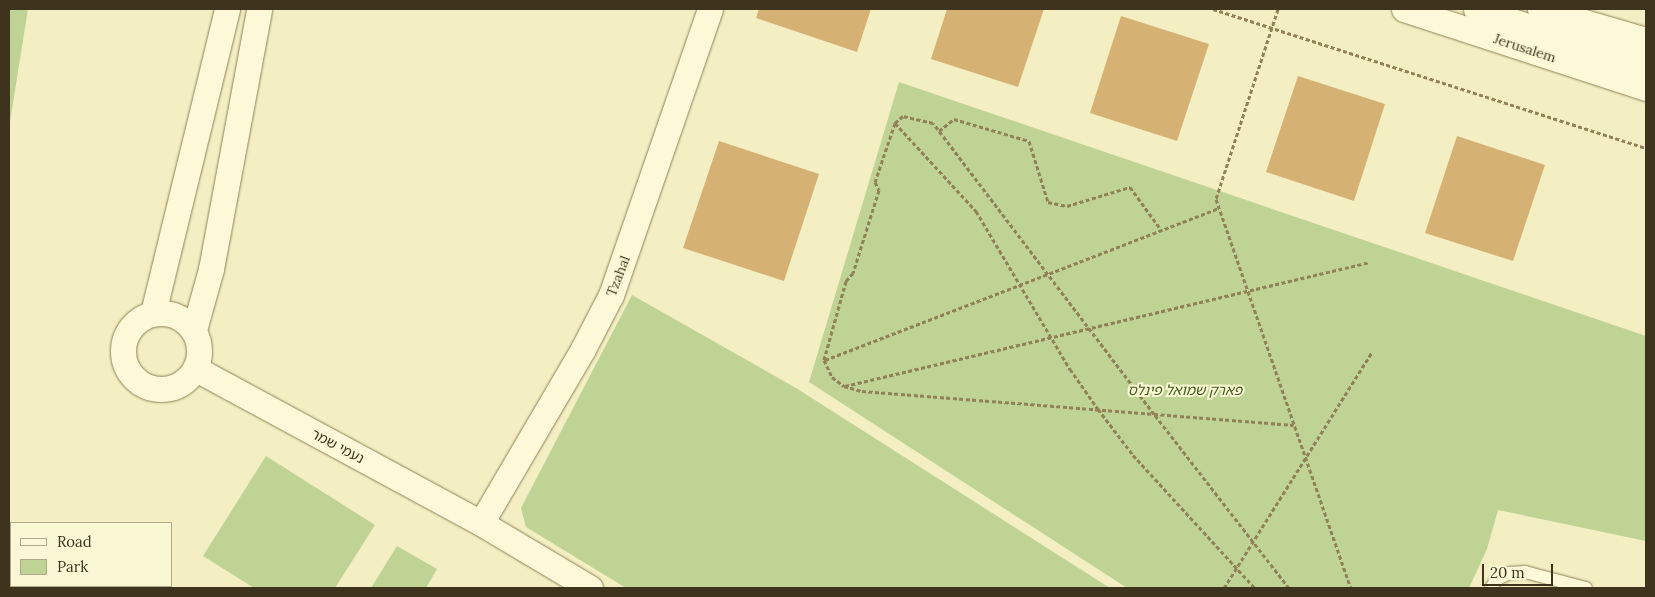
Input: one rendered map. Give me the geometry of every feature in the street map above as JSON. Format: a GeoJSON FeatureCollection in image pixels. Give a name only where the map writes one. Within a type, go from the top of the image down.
{"type":"FeatureCollection","features":[{"type":"Feature","properties":{"kind":"street"},"geometry":{"type":"LineString","coordinates":[[153,313],[227,9]]}},
{"type":"Feature","properties":{"kind":"street"},"geometry":{"type":"LineString","coordinates":[[194,330],[179,316],[159,310],[135,322],[123,342],[124,362],[130,374],[146,386],[159,389],[175,387],[187,380],[196,369],[200,356],[194,330],[211,269],[259,9]]}},
{"type":"Feature","properties":{"kind":"street","name":"Tzahal"},"geometry":{"type":"LineString","coordinates":[[481,523],[583,349],[611,295],[710,9]]}},
{"type":"Feature","properties":{"kind":"street","name":"Jerusalem"},"geometry":{"type":"LineString","coordinates":[[1404,9],[1646,88]]}},
{"type":"Feature","properties":{"kind":"street","name":"Jerusalem"},"geometry":{"type":"LineString","coordinates":[[1476,9],[1646,65]]}},
{"type":"Feature","properties":{"kind":"street"},"geometry":{"type":"LineString","coordinates":[[1540,9],[1646,40]]}},
{"type":"Feature","properties":{"kind":"street","name":"נעמי שמר"},"geometry":{"type":"LineString","coordinates":[[196,369],[481,523],[590,588]]}},
{"type":"Feature","properties":{"kind":"lane"},"geometry":{"type":"LineString","coordinates":[[1491,588],[1496,580],[1510,573],[1524,572],[1586,588]]}},
{"type":"Feature","properties":{"kind":"path"},"geometry":{"type":"LineString","coordinates":[[1213,9],[1646,148]]}},
{"type":"Feature","properties":{"kind":"path"},"geometry":{"type":"LineString","coordinates":[[1278,9],[1216,199],[1351,588]]}},
{"type":"Feature","properties":{"kind":"path"},"geometry":{"type":"LineString","coordinates":[[1289,588],[1154,414],[939,130],[933,123],[920,118],[904,116],[894,123],[875,182],[879,190],[853,273],[846,281],[824,360],[832,377],[844,386],[862,391],[1098,410],[1154,414],[1294,425]]}},
{"type":"Feature","properties":{"kind":"path"},"geometry":{"type":"LineString","coordinates":[[939,130],[954,120],[1028,141],[1048,202],[1067,206],[1130,187],[1162,231]]}},
{"type":"Feature","properties":{"kind":"path"},"geometry":{"type":"LineString","coordinates":[[894,123],[976,211],[1050,336],[1098,410],[1133,455],[1255,588]]}},
{"type":"Feature","properties":{"kind":"path"},"geometry":{"type":"LineString","coordinates":[[824,360],[1049,276],[1219,208]]}},
{"type":"Feature","properties":{"kind":"path"},"geometry":{"type":"LineString","coordinates":[[844,386],[1370,262]]}},
{"type":"Feature","properties":{"kind":"path"},"geometry":{"type":"LineString","coordinates":[[1224,588],[1372,352]]}},
{"type":"Feature","properties":{"kind":"green space"},"geometry":{"type":"Polygon","coordinates":[[[9,9],[28,9],[9,128],[9,9]]]}},
{"type":"Feature","properties":{"kind":"green space","name":"פארק שמואל פינלס"},"geometry":{"type":"Polygon","coordinates":[[[899,82],[1646,336],[1646,541],[1498,510],[1487,549],[1469,588],[1127,588],[809,382],[899,82]]]}},
{"type":"Feature","properties":{"kind":"green space"},"geometry":{"type":"Polygon","coordinates":[[[632,295],[796,388],[1110,588],[626,588],[526,527],[521,508],[632,295]]]}},
{"type":"Feature","properties":{"kind":"green space"},"geometry":{"type":"Polygon","coordinates":[[[266,456],[375,525],[335,588],[254,588],[203,556],[266,456]]]}},
{"type":"Feature","properties":{"kind":"green space"},"geometry":{"type":"Polygon","coordinates":[[[397,546],[437,569],[426,588],[371,588],[397,546]]]}},
{"type":"Feature","properties":{"kind":"building"},"geometry":{"type":"Polygon","coordinates":[[[759,9],[871,9],[857,52],[756,18],[759,9]]]}},
{"type":"Feature","properties":{"kind":"building"},"geometry":{"type":"Polygon","coordinates":[[[947,9],[1044,9],[1018,87],[931,59],[947,9]]]}},
{"type":"Feature","properties":{"kind":"building"},"geometry":{"type":"Polygon","coordinates":[[[1121,16],[1209,44],[1177,141],[1090,113],[1121,16]]]}},
{"type":"Feature","properties":{"kind":"building"},"geometry":{"type":"Polygon","coordinates":[[[1298,76],[1385,104],[1354,201],[1266,172],[1298,76]]]}},
{"type":"Feature","properties":{"kind":"building"},"geometry":{"type":"Polygon","coordinates":[[[1457,136],[1545,165],[1513,261],[1425,233],[1457,136]]]}},
{"type":"Feature","properties":{"kind":"building"},"geometry":{"type":"Polygon","coordinates":[[[719,141],[819,174],[784,281],[683,248],[719,141]]]}}]}
